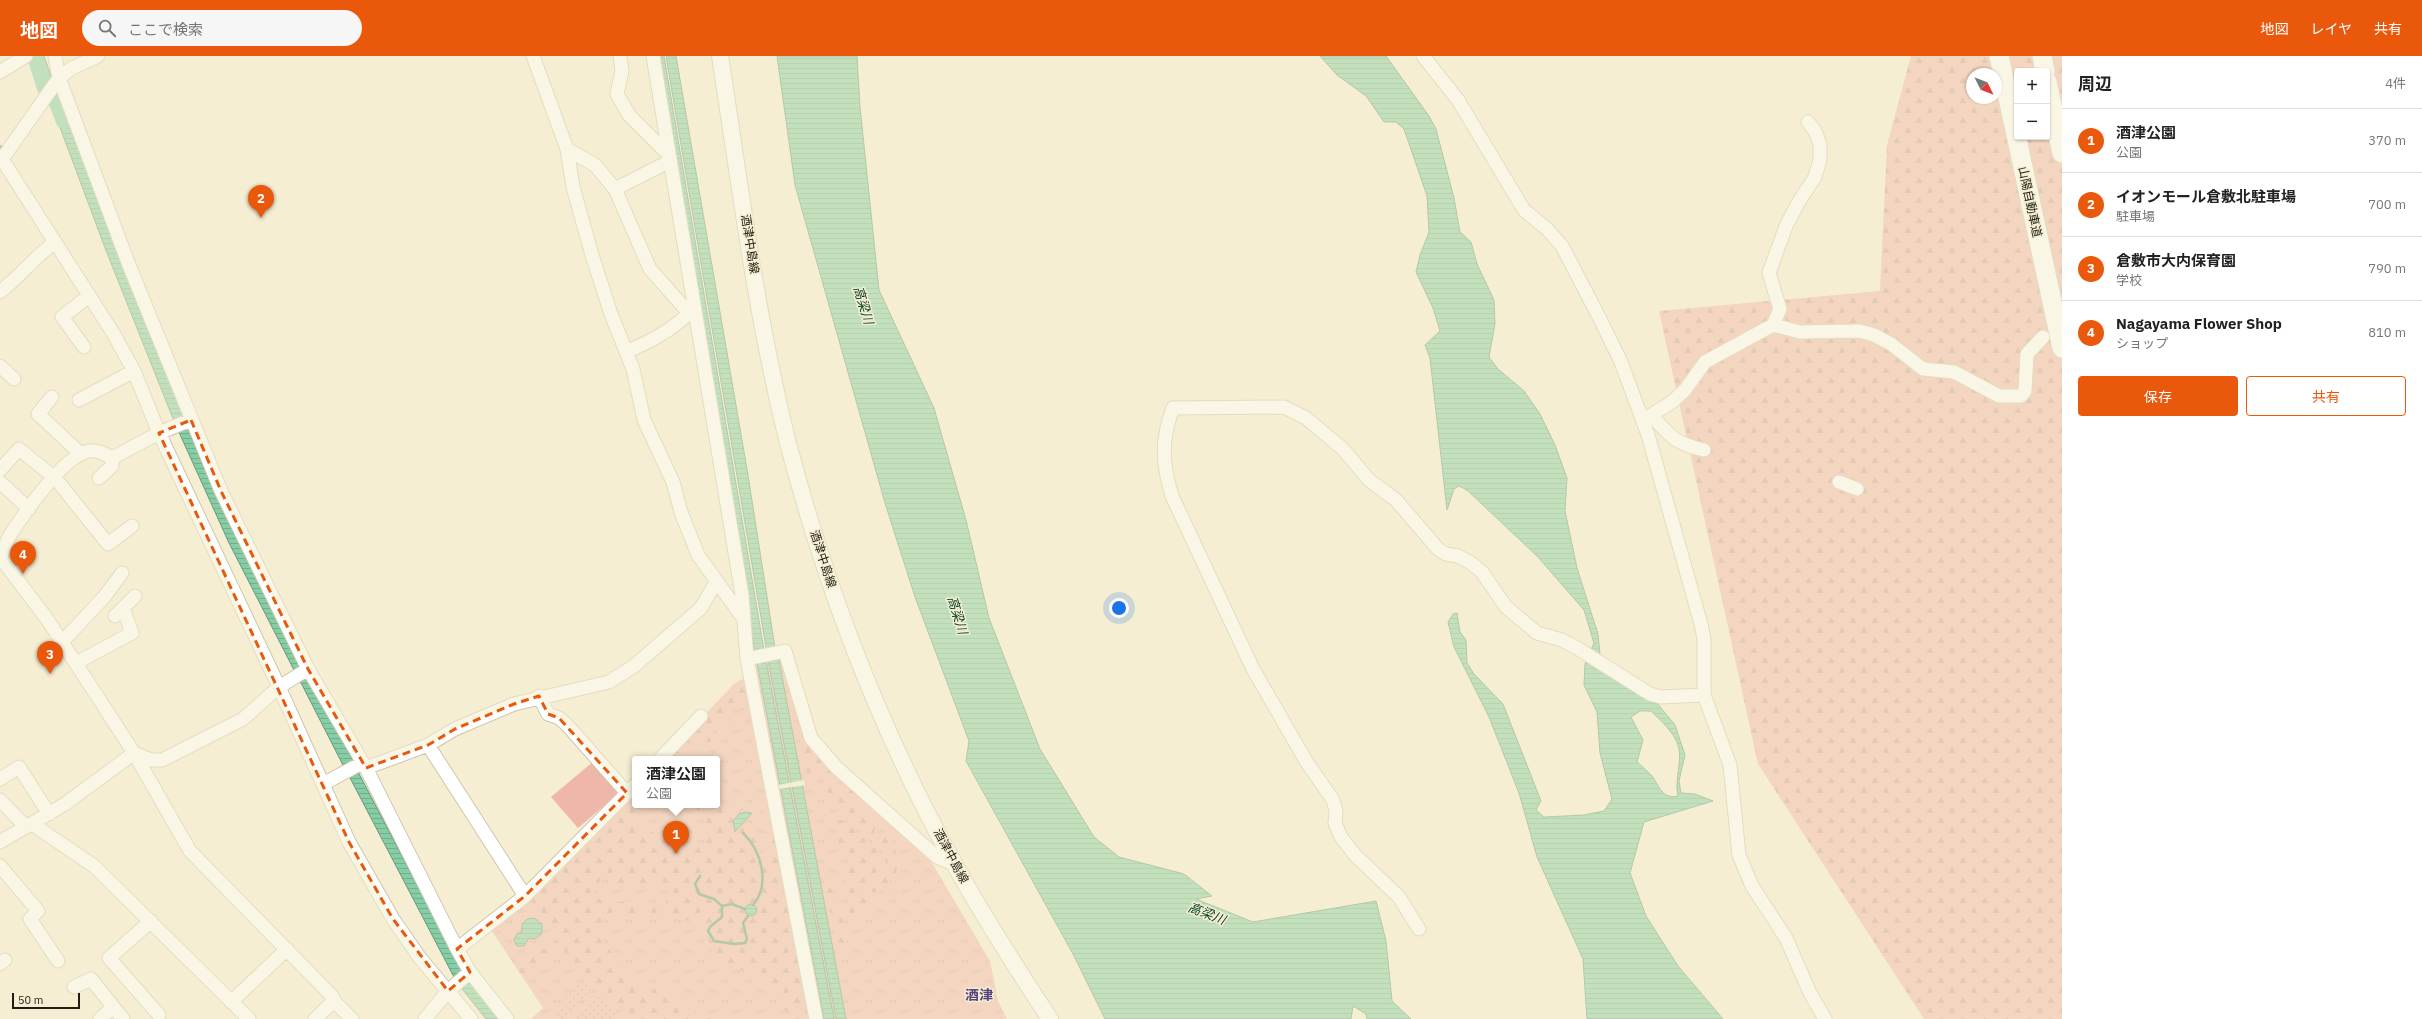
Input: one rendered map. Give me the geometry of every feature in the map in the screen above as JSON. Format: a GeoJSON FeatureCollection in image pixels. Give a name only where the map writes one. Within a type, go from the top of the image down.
{"type":"FeatureCollection","features":[{"type":"Feature","properties":{"kind":"highway","name":"山陽自動車道"},"geometry":{"type":"LineString","coordinates":[[1999,56],[2062,348]]}},
{"type":"Feature","properties":{"kind":"highway"},"geometry":{"type":"LineString","coordinates":[[2042,56],[2044,68]]}},
{"type":"Feature","properties":{"kind":"highway"},"geometry":{"type":"LineString","coordinates":[[2050,96],[2062,153]]}},
{"type":"Feature","properties":{"kind":"main road","name":"酒津中島線"},"geometry":{"type":"LineString","coordinates":[[720,56],[764,332],[800,484],[826,570],[863,668],[894,741],[954,864],[1050,1019]]}},
{"type":"Feature","properties":{"kind":"street"},"geometry":{"type":"LineString","coordinates":[[0,72],[26,56]]}},
{"type":"Feature","properties":{"kind":"street"},"geometry":{"type":"LineString","coordinates":[[55,56],[59,78],[129,265],[189,420],[221,491],[308,669],[361,766],[457,949],[468,974],[507,1019]]}},
{"type":"Feature","properties":{"kind":"street"},"geometry":{"type":"LineString","coordinates":[[98,56],[72,68],[59,78],[1,159],[89,296],[134,371],[159,433],[279,687],[349,842],[393,919],[420,958],[449,989],[471,1019]]}},
{"type":"Feature","properties":{"kind":"street"},"geometry":{"type":"LineString","coordinates":[[533,56],[567,149],[573,187],[592,256],[633,369],[644,420],[673,482],[681,512],[698,555],[743,618]]}},
{"type":"Feature","properties":{"kind":"street"},"geometry":{"type":"LineString","coordinates":[[620,56],[622,71],[616,94],[628,115],[669,157]]}},
{"type":"Feature","properties":{"kind":"street"},"geometry":{"type":"LineString","coordinates":[[654,56],[692,313],[742,594],[743,618],[816,1019]]}},
{"type":"Feature","properties":{"kind":"street"},"geometry":{"type":"LineString","coordinates":[[1423,56],[1458,100],[1524,210],[1547,229],[1562,246],[1647,417],[1701,624],[1704,639],[1704,695],[1730,765],[1736,835],[1745,873],[1786,938],[1810,993],[1825,1019]]}},
{"type":"Feature","properties":{"kind":"street"},"geometry":{"type":"LineString","coordinates":[[1647,417],[1672,402],[1685,390],[1706,362],[1773,325],[1780,309],[1769,272],[1786,226],[1798,203],[1815,177],[1820,160],[1820,144],[1815,131],[1808,122]]}},
{"type":"Feature","properties":{"kind":"street"},"geometry":{"type":"LineString","coordinates":[[567,149],[595,165],[615,189],[650,269],[692,313]]}},
{"type":"Feature","properties":{"kind":"street"},"geometry":{"type":"LineString","coordinates":[[615,189],[669,157]]}},
{"type":"Feature","properties":{"kind":"street"},"geometry":{"type":"LineString","coordinates":[[0,292],[21,276],[38,255],[55,242]]}},
{"type":"Feature","properties":{"kind":"street"},"geometry":{"type":"LineString","coordinates":[[84,347],[62,317],[89,296]]}},
{"type":"Feature","properties":{"kind":"street"},"geometry":{"type":"LineString","coordinates":[[626,352],[672,328],[692,313]]}},
{"type":"Feature","properties":{"kind":"street"},"geometry":{"type":"LineString","coordinates":[[1773,325],[1800,332],[1860,331],[1874,335],[1891,344],[1923,369],[1954,372],[1982,389],[1999,396],[2009,397],[2021,396],[2025,391],[2027,354],[2043,337]]}},
{"type":"Feature","properties":{"kind":"street"},"geometry":{"type":"LineString","coordinates":[[0,366],[14,379]]}},
{"type":"Feature","properties":{"kind":"street"},"geometry":{"type":"LineString","coordinates":[[79,400],[134,371]]}},
{"type":"Feature","properties":{"kind":"street"},"geometry":{"type":"LineString","coordinates":[[52,397],[38,414],[81,454]]}},
{"type":"Feature","properties":{"kind":"street"},"geometry":{"type":"LineString","coordinates":[[1418,929],[1399,897],[1355,855],[1341,837],[1335,823],[1336,811],[1333,800],[1306,761],[1253,669],[1172,496],[1167,479],[1163,440],[1173,408],[1284,407],[1306,418],[1343,449],[1369,480],[1396,500],[1438,549],[1446,554],[1458,556],[1471,563],[1482,572],[1506,607],[1537,633],[1562,640],[1577,648],[1650,694],[1661,698],[1704,695]]}},
{"type":"Feature","properties":{"kind":"street"},"geometry":{"type":"LineString","coordinates":[[1647,417],[1674,441],[1704,450]]}},
{"type":"Feature","properties":{"kind":"street"},"geometry":{"type":"LineString","coordinates":[[112,458],[159,433],[189,420]]}},
{"type":"Feature","properties":{"kind":"street"},"geometry":{"type":"LineString","coordinates":[[0,470],[19,449],[55,478],[108,544],[132,526]]}},
{"type":"Feature","properties":{"kind":"street"},"geometry":{"type":"LineString","coordinates":[[112,458],[101,452],[90,451],[81,454],[70,461],[29,509],[10,536],[0,557],[76,663],[134,753],[190,851],[287,948],[352,1019]]}},
{"type":"Feature","properties":{"kind":"street"},"geometry":{"type":"LineString","coordinates":[[99,478],[112,466],[112,458]]}},
{"type":"Feature","properties":{"kind":"street"},"geometry":{"type":"LineString","coordinates":[[1839,482],[1857,489]]}},
{"type":"Feature","properties":{"kind":"street"},"geometry":{"type":"LineString","coordinates":[[1,485],[29,509]]}},
{"type":"Feature","properties":{"kind":"street"},"geometry":{"type":"LineString","coordinates":[[62,642],[105,596],[122,573]]}},
{"type":"Feature","properties":{"kind":"street"},"geometry":{"type":"LineString","coordinates":[[323,784],[361,766],[428,745],[455,729],[514,704],[539,696],[609,682],[634,666],[700,608],[716,582]]}},
{"type":"Feature","properties":{"kind":"street"},"geometry":{"type":"LineString","coordinates":[[76,663],[132,633],[119,612],[135,596]]}},
{"type":"Feature","properties":{"kind":"street"},"geometry":{"type":"LineString","coordinates":[[750,658],[782,651],[788,655],[806,724],[811,738],[817,747],[836,767],[937,858],[954,864]]}},
{"type":"Feature","properties":{"kind":"street"},"geometry":{"type":"LineString","coordinates":[[134,753],[151,760],[162,760],[243,719],[279,687],[308,669]]}},
{"type":"Feature","properties":{"kind":"street"},"geometry":{"type":"LineString","coordinates":[[457,949],[525,896],[631,789],[568,726],[559,718],[548,714],[539,696]]}},
{"type":"Feature","properties":{"kind":"street"},"geometry":{"type":"LineString","coordinates":[[663,756],[701,716]]}},
{"type":"Feature","properties":{"kind":"street"},"geometry":{"type":"LineString","coordinates":[[428,745],[525,896]]}},
{"type":"Feature","properties":{"kind":"street"},"geometry":{"type":"LineString","coordinates":[[0,842],[49,814],[134,753]]}},
{"type":"Feature","properties":{"kind":"street"},"geometry":{"type":"LineString","coordinates":[[0,779],[19,766],[49,814]]}},
{"type":"Feature","properties":{"kind":"street"},"geometry":{"type":"LineString","coordinates":[[0,800],[29,826],[94,866],[151,921],[245,1018]]}},
{"type":"Feature","properties":{"kind":"street"},"geometry":{"type":"LineString","coordinates":[[0,866],[38,911],[30,919],[58,961]]}},
{"type":"Feature","properties":{"kind":"street"},"geometry":{"type":"LineString","coordinates":[[151,921],[108,958],[159,1015]]}},
{"type":"Feature","properties":{"kind":"street"},"geometry":{"type":"LineString","coordinates":[[231,1002],[287,948]]}},
{"type":"Feature","properties":{"kind":"street"},"geometry":{"type":"LineString","coordinates":[[425,1019],[449,989],[468,974]]}},
{"type":"Feature","properties":{"kind":"street"},"geometry":{"type":"LineString","coordinates":[[74,988],[91,979],[123,1019]]}},
{"type":"Feature","properties":{"kind":"street"},"geometry":{"type":"LineString","coordinates":[[315,1019],[334,1001]]}},
{"type":"Feature","properties":{"kind":"street"},"geometry":{"type":"LineString","coordinates":[[100,1019],[113,1007]]}},
{"type":"Feature","properties":{"kind":"highlighted area"},"geometry":{"type":"Polygon","coordinates":[[[191,420],[221,491],[308,669],[366,768],[428,745],[455,729],[514,704],[539,696],[548,714],[559,718],[627,793],[525,896],[457,949],[470,972],[448,991],[393,919],[349,842],[159,433],[191,420]]]}},
{"type":"Feature","properties":{"kind":"green space"},"geometry":{"type":"Polygon","coordinates":[[[1911,56],[2062,56],[2062,1019],[1924,1019],[1758,764],[1659,311],[1880,291],[1887,145],[1911,56]]]}},
{"type":"Feature","properties":{"kind":"green space"},"geometry":{"type":"Polygon","coordinates":[[[782,654],[805,726],[925,853],[932,863],[990,961],[998,1001],[1007,1019],[819,1019],[750,662],[782,654]]]}},
{"type":"Feature","properties":{"kind":"green space"},"geometry":{"type":"Polygon","coordinates":[[[746,677],[812,1019],[531,1019],[543,1008],[490,928],[632,808],[720,808],[720,756],[666,756],[734,684],[746,677]]]}},
{"type":"Feature","properties":{"kind":"green space"},"geometry":{"type":"Polygon","coordinates":[[[746,677],[754,713],[725,705],[732,717],[724,728],[712,725],[714,741],[699,743],[693,751],[697,756],[666,756],[734,684],[746,677]]]}},
{"type":"Feature","properties":{"kind":"green space"},"geometry":{"type":"Polygon","coordinates":[[[801,745],[811,746],[839,777],[809,777],[801,745]]]}},
{"type":"Feature","properties":{"kind":"green space"},"geometry":{"type":"Polygon","coordinates":[[[594,761],[620,792],[578,828],[551,797],[594,761]]]}},
{"type":"Feature","properties":{"kind":"green space"},"geometry":{"type":"Polygon","coordinates":[[[822,782],[840,782],[853,789],[855,804],[847,803],[831,810],[821,787],[822,782]]]}},
{"type":"Feature","properties":{"kind":"green space"},"geometry":{"type":"Polygon","coordinates":[[[632,792],[632,808],[654,808],[644,812],[633,820],[632,827],[703,845],[709,839],[702,812],[693,808],[720,808],[720,803],[749,802],[761,809],[760,814],[752,815],[743,810],[735,812],[732,816],[746,822],[755,833],[758,849],[772,862],[766,839],[766,821],[776,825],[812,1019],[790,1019],[772,983],[723,963],[711,951],[705,926],[674,917],[607,914],[595,930],[638,989],[669,990],[701,1016],[716,1019],[622,1019],[620,1007],[605,991],[587,978],[562,948],[522,975],[490,928],[632,792]],[[601,878],[591,897],[618,902],[637,901],[662,911],[670,893],[645,883],[629,888],[601,878]],[[532,900],[495,928],[520,959],[540,945],[545,950],[559,938],[532,900]]]}},
{"type":"Feature","properties":{"kind":"green space"},"geometry":{"type":"Polygon","coordinates":[[[851,807],[862,811],[876,824],[873,836],[856,821],[837,816],[841,809],[851,807]]]}},
{"type":"Feature","properties":{"kind":"green space"},"geometry":{"type":"Polygon","coordinates":[[[837,819],[857,826],[854,830],[858,835],[870,842],[866,850],[843,860],[835,825],[837,819]]]}},
{"type":"Feature","properties":{"kind":"green space"},"geometry":{"type":"Polygon","coordinates":[[[879,832],[886,834],[891,839],[894,846],[897,862],[895,884],[890,879],[881,842],[874,839],[879,832]]]}},
{"type":"Feature","properties":{"kind":"green space"},"geometry":{"type":"Polygon","coordinates":[[[872,842],[881,856],[886,878],[891,887],[884,891],[877,892],[862,889],[851,878],[848,872],[848,864],[854,858],[868,852],[872,842]]]}},
{"type":"Feature","properties":{"kind":"green space"},"geometry":{"type":"Polygon","coordinates":[[[846,875],[852,885],[865,893],[873,894],[897,892],[906,894],[889,896],[874,902],[862,911],[852,924],[845,877],[846,875]]]}},
{"type":"Feature","properties":{"kind":"green space"},"geometry":{"type":"Polygon","coordinates":[[[830,886],[837,896],[842,913],[847,943],[845,946],[838,944],[826,887],[830,886]]]}},
{"type":"Feature","properties":{"kind":"green space"},"geometry":{"type":"Polygon","coordinates":[[[579,984],[593,987],[565,1019],[557,1019],[555,1010],[579,984]]]}},
{"type":"Feature","properties":{"kind":"green space"},"geometry":{"type":"Polygon","coordinates":[[[600,993],[615,1008],[615,1014],[610,1019],[576,1019],[600,993]]]}},
{"type":"Feature","properties":{"kind":"water"},"geometry":{"type":"Polygon","coordinates":[[[35,56],[44,56],[53,82],[46,91],[31,58],[35,56]]]}},
{"type":"Feature","properties":{"kind":"water"},"geometry":{"type":"Polygon","coordinates":[[[654,56],[664,56],[764,650],[834,1019],[824,1019],[755,652],[654,56]]]}},
{"type":"Feature","properties":{"kind":"water"},"geometry":{"type":"Polygon","coordinates":[[[666,56],[676,56],[748,475],[775,648],[778,655],[846,1019],[836,1019],[768,659],[666,56]]]}},
{"type":"Feature","properties":{"kind":"water","name":"高梁川"},"geometry":{"type":"Polygon","coordinates":[[[777,56],[857,56],[860,107],[879,290],[934,408],[966,520],[989,618],[1040,749],[1094,837],[1119,857],[1184,874],[1212,896],[1196,899],[1253,922],[1376,901],[1386,941],[1392,1001],[1411,1019],[1367,1019],[1366,1014],[1353,1006],[1351,1019],[1105,1019],[1073,954],[966,761],[969,741],[915,597],[885,503],[795,185],[777,56]]]}},
{"type":"Feature","properties":{"kind":"water"},"geometry":{"type":"Polygon","coordinates":[[[1320,56],[1386,56],[1429,116],[1436,129],[1454,198],[1460,232],[1471,242],[1477,264],[1494,300],[1495,324],[1489,357],[1498,369],[1524,391],[1540,414],[1555,445],[1567,478],[1565,511],[1577,568],[1598,634],[1601,665],[1656,702],[1675,725],[1685,755],[1679,781],[1681,793],[1695,794],[1713,801],[1644,822],[1630,873],[1646,916],[1678,966],[1723,1019],[1587,1019],[1583,959],[1537,857],[1519,793],[1489,717],[1454,647],[1448,622],[1453,614],[1457,613],[1460,632],[1466,640],[1467,663],[1474,674],[1503,704],[1541,801],[1536,810],[1544,817],[1584,815],[1604,811],[1612,799],[1600,753],[1597,712],[1584,685],[1585,664],[1594,643],[1584,610],[1537,556],[1467,490],[1459,486],[1454,489],[1447,510],[1430,358],[1425,345],[1440,331],[1433,308],[1416,272],[1420,255],[1429,232],[1427,196],[1404,129],[1396,122],[1384,122],[1366,96],[1337,75],[1320,56]],[[1640,711],[1631,717],[1643,740],[1637,762],[1652,776],[1665,794],[1673,797],[1678,796],[1677,784],[1680,757],[1678,745],[1670,731],[1651,711],[1640,711]]]}},
{"type":"Feature","properties":{"kind":"water"},"geometry":{"type":"Polygon","coordinates":[[[59,98],[103,215],[184,416],[174,421],[105,248],[52,106],[59,98]]]}},
{"type":"Feature","properties":{"kind":"water"},"geometry":{"type":"Polygon","coordinates":[[[189,426],[220,504],[303,665],[295,672],[229,543],[178,430],[189,426]]]}},
{"type":"Feature","properties":{"kind":"water"},"geometry":{"type":"Polygon","coordinates":[[[309,674],[354,763],[345,769],[298,677],[309,674]]]}},
{"type":"Feature","properties":{"kind":"water"},"geometry":{"type":"Polygon","coordinates":[[[357,770],[461,969],[462,974],[455,979],[348,774],[357,770]]]}},
{"type":"Feature","properties":{"kind":"water"},"geometry":{"type":"Polygon","coordinates":[[[746,812],[752,813],[735,832],[733,821],[739,814],[746,812]]]}},
{"type":"Feature","properties":{"kind":"water"},"geometry":{"type":"Polygon","coordinates":[[[749,904],[753,904],[757,910],[753,916],[749,916],[745,912],[745,908],[749,904]]]}},
{"type":"Feature","properties":{"kind":"water"},"geometry":{"type":"Polygon","coordinates":[[[534,918],[542,924],[542,933],[535,939],[529,938],[524,946],[517,946],[514,940],[517,934],[522,932],[522,924],[527,919],[534,918]]]}},
{"type":"Feature","properties":{"kind":"water"},"geometry":{"type":"Polygon","coordinates":[[[469,979],[499,1019],[486,1019],[459,985],[469,979]]]}},
{"type":"Feature","properties":{"kind":"pier"},"geometry":{"type":"Polygon","coordinates":[[[804,780],[805,785],[779,789],[778,785],[804,780]]]}},
{"type":"Feature","properties":{"kind":"waterway"},"geometry":{"type":"LineString","coordinates":[[35,56],[45,88],[57,103],[64,121]]}},
{"type":"Feature","properties":{"kind":"waterway"},"geometry":{"type":"LineString","coordinates":[[0,146],[3,150]]}},
{"type":"Feature","properties":{"kind":"waterway"},"geometry":{"type":"LineString","coordinates":[[743,833],[755,848],[762,868],[762,887],[753,905]]}},
{"type":"Feature","properties":{"kind":"waterway"},"geometry":{"type":"LineString","coordinates":[[700,876],[695,884],[699,894],[714,899],[722,906],[732,904],[745,909]]}},
{"type":"Feature","properties":{"kind":"waterway"},"geometry":{"type":"LineString","coordinates":[[722,906],[722,917],[710,927],[708,931],[714,941],[734,944],[745,943],[747,939],[743,923],[748,916]]}},
{"type":"Feature","properties":{"kind":"place","name":"イオンモール倉敷北駐車場"},"geometry":{"type":"Point","coordinates":[261,218]}},
{"type":"Feature","properties":{"kind":"place","name":"Nagayama Flower Shop"},"geometry":{"type":"Point","coordinates":[23,574]}},
{"type":"Feature","properties":{"kind":"place","name":"倉敷市大内保育園"},"geometry":{"type":"Point","coordinates":[50,674]}},
{"type":"Feature","properties":{"kind":"place","name":"酒津公園"},"geometry":{"type":"Point","coordinates":[676,854]}},
{"type":"Feature","properties":{"kind":"district","name":"酒津"},"geometry":{"type":"Point","coordinates":[979,995]}}]}
